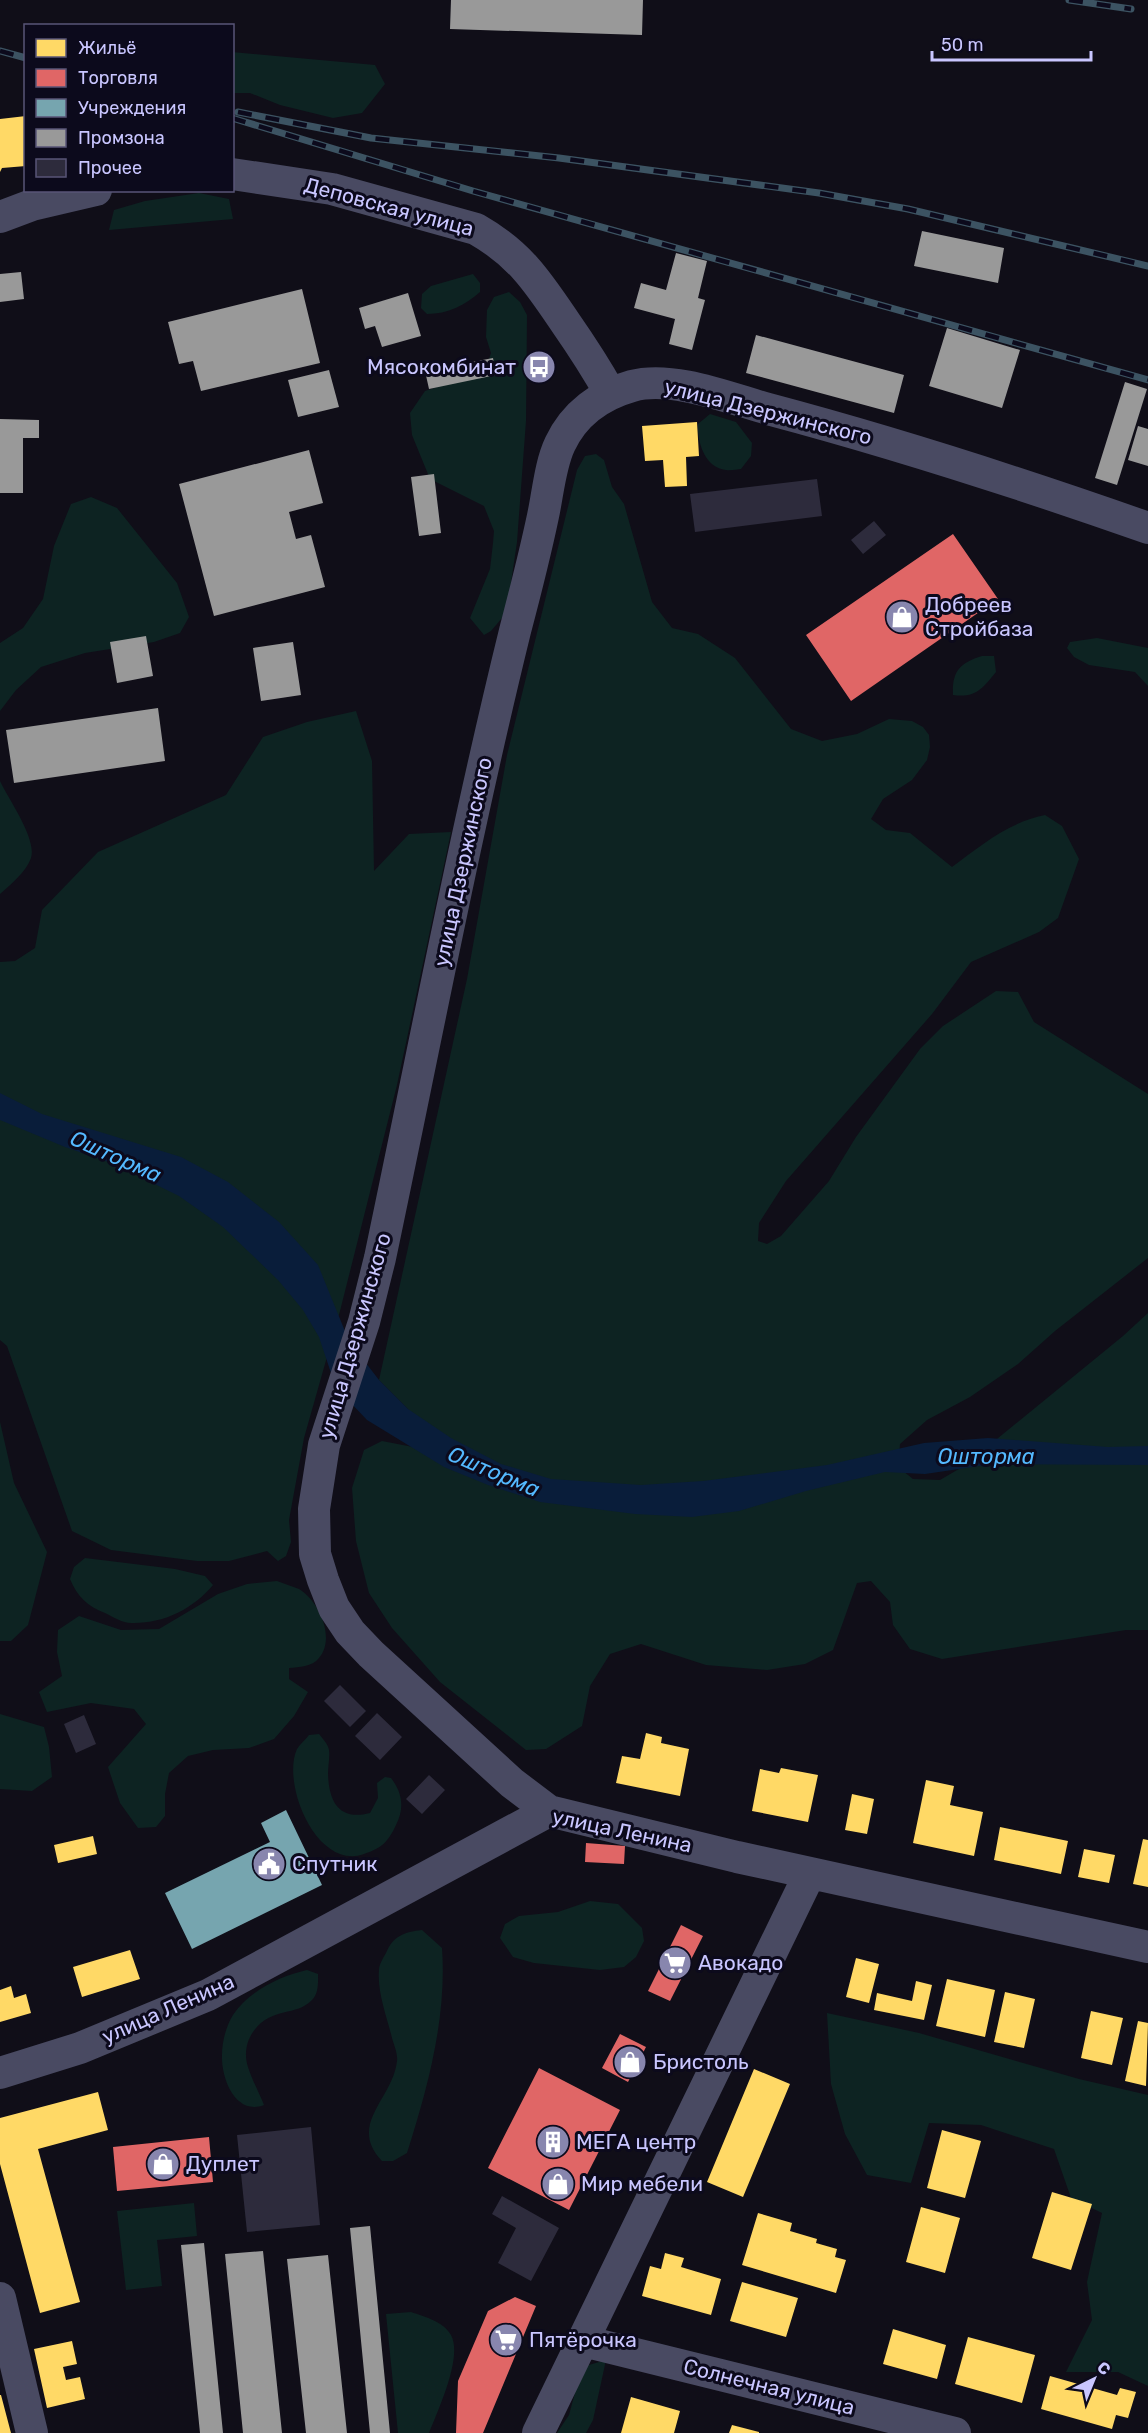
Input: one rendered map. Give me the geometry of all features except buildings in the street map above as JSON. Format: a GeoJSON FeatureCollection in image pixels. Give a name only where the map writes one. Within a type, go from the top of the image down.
{"type":"FeatureCollection","features":[{"type":"Feature","properties":{"kind":"street","name":"Деповская улица"},"geometry":{"type":"LineString","coordinates":[[234,174],[332,189],[476,229],[502,246],[540,283],[596,367],[610,393]]}},
{"type":"Feature","properties":{"kind":"street"},"geometry":{"type":"LineString","coordinates":[[0,217],[32,205],[87,192]]}},
{"type":"Feature","properties":{"kind":"street","name":"улица Дзержинского"},"geometry":{"type":"LineString","coordinates":[[549,1811],[512,1783],[350,1632],[334,1608],[315,1554],[314,1509],[324,1445],[364,1322],[380,1258],[494,713],[558,448],[568,429],[586,409],[610,393],[636,384],[659,382],[691,388],[839,428],[1050,494],[1148,528]]}},
{"type":"Feature","properties":{"kind":"street","name":"улица Ленина"},"geometry":{"type":"LineString","coordinates":[[0,2073],[80,2048],[208,1995],[549,1811],[810,1873],[1148,1947]]}},
{"type":"Feature","properties":{"kind":"street"},"geometry":{"type":"LineString","coordinates":[[538,2433],[810,1873]]}},
{"type":"Feature","properties":{"kind":"street"},"geometry":{"type":"LineString","coordinates":[[0,2298],[32,2433]]}},
{"type":"Feature","properties":{"kind":"street","name":"Солнечная улица"},"geometry":{"type":"LineString","coordinates":[[583,2341],[955,2433]]}},
{"type":"Feature","properties":{"kind":"green space"},"geometry":{"type":"Polygon","coordinates":[[[234,52],[375,65],[385,84],[362,113],[333,118],[280,105],[250,93],[234,93],[234,52]]]}},
{"type":"Feature","properties":{"kind":"green space"},"geometry":{"type":"Polygon","coordinates":[[[199,193],[229,199],[233,219],[109,230],[114,210],[145,201],[199,193]]]}},
{"type":"Feature","properties":{"kind":"green space"},"geometry":{"type":"Polygon","coordinates":[[[473,274],[480,283],[480,292],[468,301],[456,308],[435,314],[427,314],[421,308],[422,294],[431,286],[473,274]]]}},
{"type":"Feature","properties":{"kind":"green space"},"geometry":{"type":"Polygon","coordinates":[[[509,292],[520,302],[527,315],[526,421],[517,542],[508,603],[502,618],[491,631],[484,635],[470,618],[490,569],[494,531],[484,506],[430,479],[412,435],[410,413],[425,391],[485,371],[491,353],[486,337],[487,310],[494,297],[509,292]]]}},
{"type":"Feature","properties":{"kind":"green space"},"geometry":{"type":"Polygon","coordinates":[[[710,414],[736,422],[752,443],[751,456],[741,469],[719,468],[704,453],[699,439],[698,424],[710,414]]]}},
{"type":"Feature","properties":{"kind":"green space"},"geometry":{"type":"Polygon","coordinates":[[[596,454],[604,460],[612,487],[624,504],[652,602],[672,628],[698,634],[735,658],[791,729],[822,741],[857,734],[889,719],[912,721],[923,727],[929,735],[930,747],[927,760],[912,780],[883,799],[871,819],[886,830],[910,833],[952,867],[1007,829],[1045,815],[1062,826],[1079,859],[1058,918],[1039,932],[971,962],[932,1014],[786,1181],[759,1223],[758,1241],[767,1244],[781,1236],[829,1181],[856,1137],[920,1049],[943,1026],[996,991],[1018,992],[1034,1022],[1148,1094],[1148,1258],[1055,1331],[1018,1364],[970,1397],[927,1420],[900,1444],[898,1467],[913,1479],[940,1480],[964,1466],[1148,1313],[1148,1630],[1126,1630],[942,1659],[910,1649],[893,1625],[890,1602],[871,1581],[857,1583],[833,1650],[805,1664],[767,1670],[706,1665],[641,1644],[610,1654],[590,1686],[582,1726],[546,1749],[526,1750],[440,1682],[392,1628],[369,1593],[356,1541],[352,1488],[364,1450],[382,1441],[413,1447],[425,1442],[408,1409],[379,1380],[467,979],[507,755],[577,470],[585,456],[596,454]]]}},
{"type":"Feature","properties":{"kind":"green space"},"geometry":{"type":"Polygon","coordinates":[[[91,497],[117,508],[177,583],[189,617],[180,633],[154,642],[85,653],[41,667],[16,690],[0,711],[0,643],[23,628],[43,599],[54,546],[71,504],[91,497]]]}},
{"type":"Feature","properties":{"kind":"green space"},"geometry":{"type":"Polygon","coordinates":[[[1097,638],[1148,648],[1148,686],[1135,672],[1089,665],[1074,657],[1067,648],[1070,642],[1097,638]]]}},
{"type":"Feature","properties":{"kind":"green space"},"geometry":{"type":"Polygon","coordinates":[[[982,656],[994,656],[996,672],[973,694],[953,695],[954,680],[962,665],[982,656]]]}},
{"type":"Feature","properties":{"kind":"green space"},"geometry":{"type":"Polygon","coordinates":[[[356,711],[372,761],[374,871],[409,834],[451,832],[397,1085],[340,1311],[304,1438],[289,1520],[291,1542],[286,1556],[278,1561],[267,1551],[229,1561],[197,1561],[111,1550],[72,1531],[7,1346],[0,1340],[0,962],[15,961],[35,948],[42,910],[98,852],[226,795],[263,737],[307,722],[356,711]]]}},
{"type":"Feature","properties":{"kind":"green space"},"geometry":{"type":"Polygon","coordinates":[[[0,781],[21,819],[32,850],[26,868],[0,894],[0,781]]]}},
{"type":"Feature","properties":{"kind":"green space"},"geometry":{"type":"Polygon","coordinates":[[[0,1422],[14,1483],[47,1552],[28,1625],[11,1641],[0,1641],[0,1422]]]}},
{"type":"Feature","properties":{"kind":"green space"},"geometry":{"type":"Polygon","coordinates":[[[85,1558],[175,1569],[205,1576],[213,1585],[187,1608],[166,1618],[143,1623],[128,1623],[93,1607],[76,1591],[70,1579],[74,1567],[85,1558]]]}},
{"type":"Feature","properties":{"kind":"green space"},"geometry":{"type":"Polygon","coordinates":[[[277,1581],[299,1589],[313,1602],[323,1620],[326,1640],[319,1658],[309,1665],[289,1668],[289,1679],[308,1692],[294,1716],[274,1739],[249,1748],[213,1750],[188,1756],[169,1773],[165,1794],[165,1816],[156,1827],[138,1828],[120,1803],[108,1767],[146,1724],[134,1709],[91,1703],[47,1712],[39,1692],[62,1676],[57,1652],[58,1630],[79,1616],[121,1630],[159,1629],[218,1594],[247,1584],[277,1581]]]}},
{"type":"Feature","properties":{"kind":"green space"},"geometry":{"type":"Polygon","coordinates":[[[0,1714],[44,1727],[52,1777],[32,1791],[0,1789],[0,1714]]]}},
{"type":"Feature","properties":{"kind":"green space"},"geometry":{"type":"Polygon","coordinates":[[[319,1734],[329,1750],[328,1774],[331,1793],[343,1812],[359,1815],[370,1813],[378,1798],[377,1783],[385,1777],[391,1778],[398,1789],[401,1800],[399,1819],[387,1840],[380,1847],[364,1854],[347,1856],[331,1850],[307,1821],[294,1783],[293,1764],[300,1745],[309,1735],[319,1734]]]}},
{"type":"Feature","properties":{"kind":"green space"},"geometry":{"type":"Polygon","coordinates":[[[590,1901],[618,1904],[642,1928],[644,1941],[636,1957],[624,1967],[600,1970],[534,1963],[513,1957],[500,1938],[505,1924],[519,1916],[558,1912],[590,1901]]]}},
{"type":"Feature","properties":{"kind":"green space"},"geometry":{"type":"Polygon","coordinates":[[[422,1930],[442,1948],[442,2000],[439,2026],[429,2077],[407,2153],[393,2161],[382,2161],[372,2148],[369,2135],[370,2123],[394,2075],[397,2058],[381,1996],[379,1968],[389,1947],[396,1939],[410,1932],[422,1930]]]}},
{"type":"Feature","properties":{"kind":"green space"},"geometry":{"type":"Polygon","coordinates":[[[307,1970],[318,1974],[317,1991],[312,2000],[299,2009],[268,2018],[253,2032],[249,2040],[246,2049],[247,2062],[264,2105],[254,2107],[245,2105],[232,2093],[224,2074],[222,2050],[228,2024],[240,2006],[256,1992],[286,1976],[307,1970]]]}},
{"type":"Feature","properties":{"kind":"green space"},"geometry":{"type":"Polygon","coordinates":[[[827,2013],[919,2033],[1079,2079],[1148,2095],[1148,2386],[1118,2372],[1066,2372],[1092,2320],[1087,2282],[1102,2213],[1071,2198],[1054,2149],[981,2125],[929,2123],[911,2183],[867,2175],[845,2134],[831,2084],[827,2013]]]}},
{"type":"Feature","properties":{"kind":"green space"},"geometry":{"type":"Polygon","coordinates":[[[194,2203],[197,2236],[157,2240],[162,2286],[126,2290],[117,2211],[194,2203]]]}},
{"type":"Feature","properties":{"kind":"green space"},"geometry":{"type":"Polygon","coordinates":[[[411,2312],[443,2326],[451,2335],[454,2345],[452,2370],[429,2433],[398,2433],[386,2314],[411,2312]]]}},
{"type":"Feature","properties":{"kind":"green space"},"geometry":{"type":"Polygon","coordinates":[[[606,2360],[593,2420],[586,2433],[557,2433],[569,2415],[582,2367],[606,2360]]]}},
{"type":"Feature","properties":{"kind":"water","name":"Ошторма"},"geometry":{"type":"Polygon","coordinates":[[[0,1093],[42,1114],[181,1157],[228,1182],[279,1222],[318,1265],[349,1341],[379,1380],[408,1409],[451,1438],[501,1464],[551,1479],[641,1485],[703,1481],[827,1465],[924,1443],[988,1438],[1108,1447],[1148,1446],[1148,1465],[993,1464],[925,1474],[885,1472],[806,1491],[739,1511],[692,1517],[635,1514],[540,1502],[488,1485],[444,1467],[367,1420],[347,1399],[331,1373],[319,1337],[303,1310],[278,1280],[223,1227],[179,1196],[114,1164],[0,1120],[0,1093]]]}},
{"type":"Feature","properties":{"kind":"railway"},"geometry":{"type":"LineString","coordinates":[[1069,0],[1131,9]]}},
{"type":"Feature","properties":{"kind":"railway"},"geometry":{"type":"LineString","coordinates":[[0,51],[24,57]]}},
{"type":"Feature","properties":{"kind":"railway"},"geometry":{"type":"LineString","coordinates":[[238,112],[371,138],[559,158],[819,193],[908,209],[1148,266]]}},
{"type":"Feature","properties":{"kind":"railway"},"geometry":{"type":"LineString","coordinates":[[234,119],[473,191],[1148,380]]}},
{"type":"Feature","properties":{"kind":"place","name":"Мясокомбинат"},"geometry":{"type":"Point","coordinates":[539,367]}},
{"type":"Feature","properties":{"kind":"place","name":"Добреев Стройбаза"},"geometry":{"type":"Point","coordinates":[902,617]}},
{"type":"Feature","properties":{"kind":"place","name":"Спутник"},"geometry":{"type":"Point","coordinates":[269,1864]}},
{"type":"Feature","properties":{"kind":"place","name":"Авокадо"},"geometry":{"type":"Point","coordinates":[675,1963]}},
{"type":"Feature","properties":{"kind":"place","name":"Бристоль"},"geometry":{"type":"Point","coordinates":[630,2062]}},
{"type":"Feature","properties":{"kind":"place","name":"МЕГА центр"},"geometry":{"type":"Point","coordinates":[553,2142]}},
{"type":"Feature","properties":{"kind":"place","name":"Дуплет"},"geometry":{"type":"Point","coordinates":[163,2164]}},
{"type":"Feature","properties":{"kind":"place","name":"Мир мебели"},"geometry":{"type":"Point","coordinates":[558,2184]}},
{"type":"Feature","properties":{"kind":"place","name":"Пятёрочка"},"geometry":{"type":"Point","coordinates":[506,2340]}}]}
